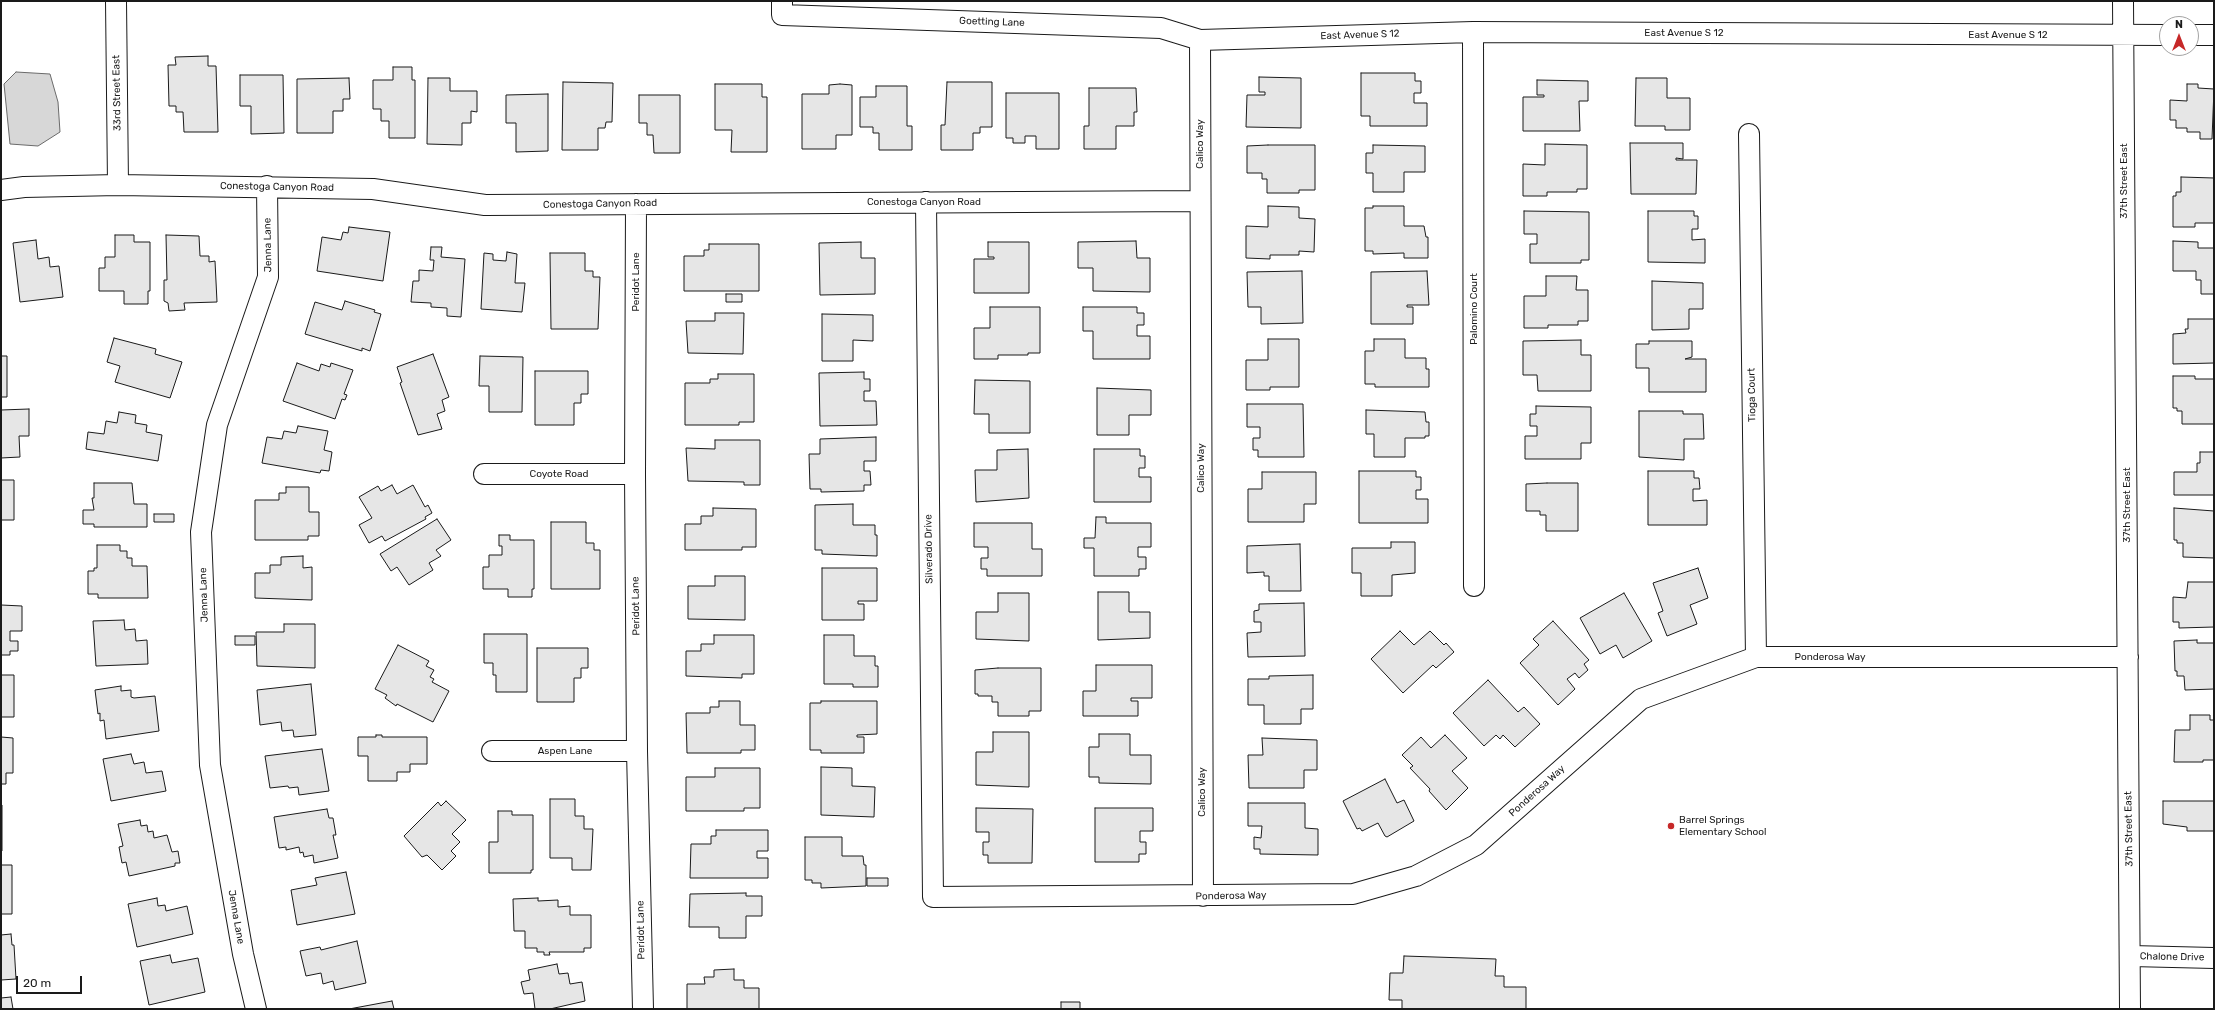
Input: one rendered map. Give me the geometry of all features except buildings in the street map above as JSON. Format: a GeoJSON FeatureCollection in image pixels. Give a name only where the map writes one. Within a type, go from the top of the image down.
{"type":"FeatureCollection","features":[{"type":"Feature","properties":{"kind":"street","name":"33rd Street East"},"geometry":{"type":"LineString","coordinates":[[116,1],[118,185]]}},
{"type":"Feature","properties":{"kind":"street","name":"37th Street East"},"geometry":{"type":"LineString","coordinates":[[2123,1],[2130,1009]]}},
{"type":"Feature","properties":{"kind":"street","name":"Goetting Lane"},"geometry":{"type":"LineString","coordinates":[[782,8],[1161,28],[1200,40]]}},
{"type":"Feature","properties":{"kind":"street","name":"East Avenue S 12"},"geometry":{"type":"LineString","coordinates":[[1200,40],[1474,32],[2159,35]]}},
{"type":"Feature","properties":{"kind":"street","name":"Palomino Court"},"geometry":{"type":"LineString","coordinates":[[1474,32],[1474,586]]}},
{"type":"Feature","properties":{"kind":"street"},"geometry":{"type":"LineString","coordinates":[[2199,35],[2214,35]]}},
{"type":"Feature","properties":{"kind":"street","name":"Calico Way"},"geometry":{"type":"LineString","coordinates":[[1200,40],[1203,896]]}},
{"type":"Feature","properties":{"kind":"street","name":"Tioga Court"},"geometry":{"type":"LineString","coordinates":[[1749,134],[1756,657]]}},
{"type":"Feature","properties":{"kind":"street","name":"Conestoga Canyon Road"},"geometry":{"type":"LineString","coordinates":[[1,190],[24,187],[118,185],[266,186],[373,189],[485,205],[1200,201]]}},
{"type":"Feature","properties":{"kind":"street","name":"Jenna Lane"},"geometry":{"type":"LineString","coordinates":[[256,1009],[243,954],[210,765],[201,532],[217,425],[268,277],[266,186]]}},
{"type":"Feature","properties":{"kind":"street","name":"Silverado Drive"},"geometry":{"type":"LineString","coordinates":[[926,202],[933,897]]}},
{"type":"Feature","properties":{"kind":"street","name":"Peridot Lane"},"geometry":{"type":"LineString","coordinates":[[636,204],[635,474],[637,751],[643,1009]]}},
{"type":"Feature","properties":{"kind":"street","name":"Coyote Road"},"geometry":{"type":"LineString","coordinates":[[484,474],[635,474]]}},
{"type":"Feature","properties":{"kind":"street","name":"Ponderosa Way"},"geometry":{"type":"LineString","coordinates":[[933,897],[1353,894],[1416,876],[1476,845],[1641,699],[1756,657],[2128,658]]}},
{"type":"Feature","properties":{"kind":"street","name":"Aspen Lane"},"geometry":{"type":"LineString","coordinates":[[492,751],[637,751]]}},
{"type":"Feature","properties":{"kind":"street","name":"Chalone Drive"},"geometry":{"type":"LineString","coordinates":[[2130,956],[2214,958]]}},
{"type":"Feature","properties":{"kind":"shaded area"},"geometry":{"type":"Polygon","coordinates":[[[16,72],[50,74],[58,102],[60,132],[38,146],[10,144],[4,84],[16,72]]]}},
{"type":"Feature","properties":{"kind":"place","name":"Barrel Springs Elementary School"},"geometry":{"type":"Point","coordinates":[1671,826]}}]}
